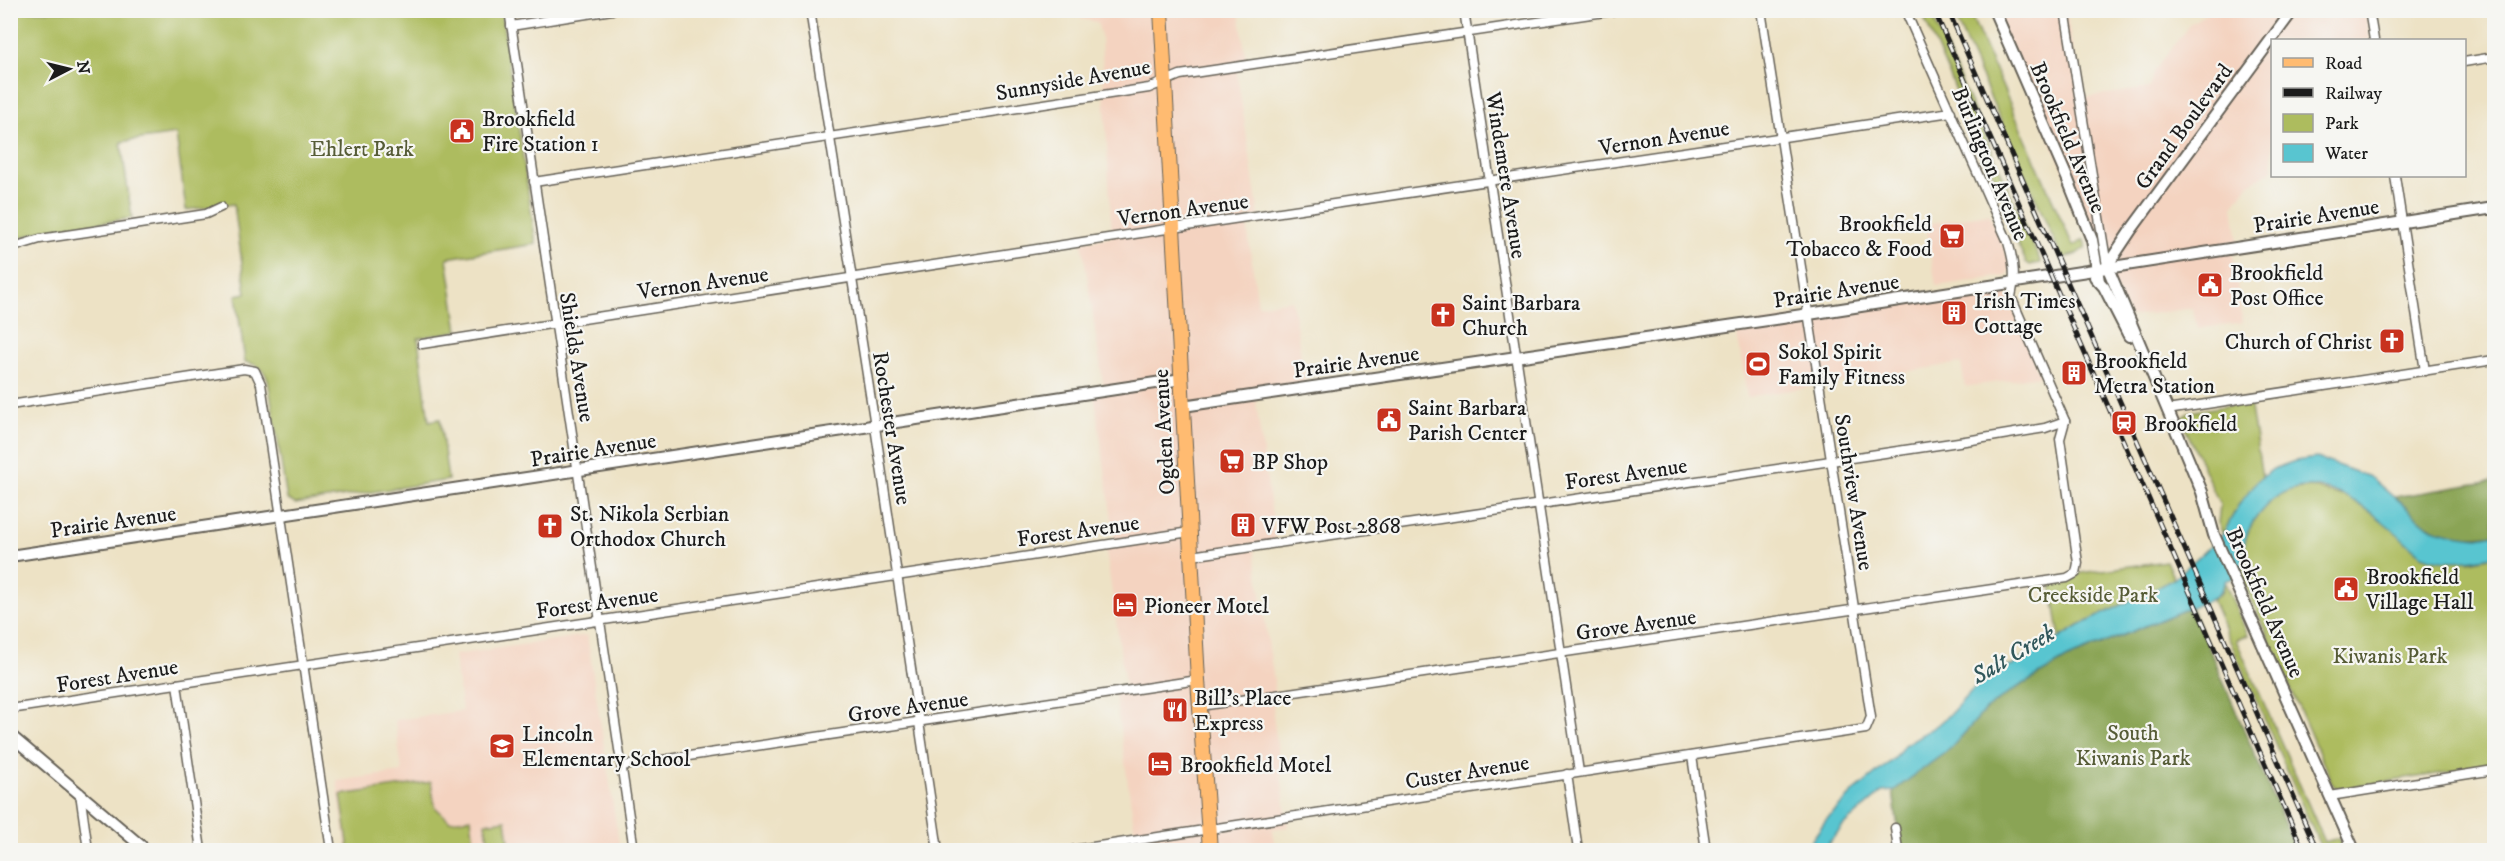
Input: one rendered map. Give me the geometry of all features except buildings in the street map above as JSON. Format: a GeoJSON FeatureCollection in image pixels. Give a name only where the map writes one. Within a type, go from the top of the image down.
{"type":"FeatureCollection","features":[{"type":"Feature","properties":{"kind":"main road","name":"Ogden Avenue"},"geometry":{"type":"LineString","coordinates":[[1161,10],[1209,850]]}},
{"type":"Feature","properties":{"kind":"street","name":"Shields Avenue"},"geometry":{"type":"LineString","coordinates":[[509,10],[634,850]]}},
{"type":"Feature","properties":{"kind":"street"},"geometry":{"type":"LineString","coordinates":[[511,26],[612,10]]}},
{"type":"Feature","properties":{"kind":"street","name":"Rochester Avenue"},"geometry":{"type":"LineString","coordinates":[[810,10],[938,850]]}},
{"type":"Feature","properties":{"kind":"street","name":"Windemere Avenue"},"geometry":{"type":"LineString","coordinates":[[1464,10],[1579,772]]}},
{"type":"Feature","properties":{"kind":"street","name":"Sunnyside Avenue"},"geometry":{"type":"LineString","coordinates":[[534,182],[1149,88],[1180,75],[1618,10]]}},
{"type":"Feature","properties":{"kind":"street","name":"Southview Avenue"},"geometry":{"type":"LineString","coordinates":[[1761,10],[1833,461],[1871,717],[1866,729]]}},
{"type":"Feature","properties":{"kind":"street","name":"Burlington Avenue"},"geometry":{"type":"LineString","coordinates":[[1905,10],[2008,242],[2014,265],[2015,282],[2011,297],[2065,422],[2060,439],[2078,563],[2076,573]]}},
{"type":"Feature","properties":{"kind":"street","name":"Brookfield Avenue"},"geometry":{"type":"LineString","coordinates":[[1994,10],[2068,180],[2093,245],[2099,281],[2148,366]]}},
{"type":"Feature","properties":{"kind":"street"},"geometry":{"type":"LineString","coordinates":[[2065,10],[2096,268]]}},
{"type":"Feature","properties":{"kind":"street","name":"Grand Boulevard"},"geometry":{"type":"LineString","coordinates":[[2272,39],[2293,10]]}},
{"type":"Feature","properties":{"kind":"street"},"geometry":{"type":"LineString","coordinates":[[2369,10],[2374,39]]}},
{"type":"Feature","properties":{"kind":"street","name":"Grand Boulevard"},"geometry":{"type":"LineString","coordinates":[[2096,268],[2131,230],[2271,40]]}},
{"type":"Feature","properties":{"kind":"street"},"geometry":{"type":"LineString","coordinates":[[2466,62],[2494,57]]}},
{"type":"Feature","properties":{"kind":"street","name":"Vernon Avenue"},"geometry":{"type":"LineString","coordinates":[[422,344],[1173,228],[1950,112]]}},
{"type":"Feature","properties":{"kind":"street"},"geometry":{"type":"LineString","coordinates":[[2395,177],[2425,371]]}},
{"type":"Feature","properties":{"kind":"street"},"geometry":{"type":"LineString","coordinates":[[10,248],[40,239],[206,214],[221,207]]}},
{"type":"Feature","properties":{"kind":"street","name":"Prairie Avenue"},"geometry":{"type":"LineString","coordinates":[[1183,406],[1809,314],[2494,208]]}},
{"type":"Feature","properties":{"kind":"street","name":"Brookfield Avenue"},"geometry":{"type":"LineString","coordinates":[[2096,268],[2148,366],[2202,492],[2214,535],[2354,850]]}},
{"type":"Feature","properties":{"kind":"street"},"geometry":{"type":"LineString","coordinates":[[2167,410],[2494,360]]}},
{"type":"Feature","properties":{"kind":"street"},"geometry":{"type":"LineString","coordinates":[[10,405],[244,369],[255,372],[261,384],[331,850]]}},
{"type":"Feature","properties":{"kind":"street","name":"Prairie Avenue"},"geometry":{"type":"LineString","coordinates":[[10,556],[1182,379]]}},
{"type":"Feature","properties":{"kind":"street","name":"Forest Avenue"},"geometry":{"type":"LineString","coordinates":[[1191,556],[1833,461],[2045,428],[2065,422]]}},
{"type":"Feature","properties":{"kind":"street","name":"Forest Avenue"},"geometry":{"type":"LineString","coordinates":[[10,709],[1190,532]]}},
{"type":"Feature","properties":{"kind":"street","name":"Grove Avenue"},"geometry":{"type":"LineString","coordinates":[[1200,706],[2067,578],[2076,573]]}},
{"type":"Feature","properties":{"kind":"street","name":"Grove Avenue"},"geometry":{"type":"LineString","coordinates":[[622,766],[1198,680]]}},
{"type":"Feature","properties":{"kind":"street"},"geometry":{"type":"LineString","coordinates":[[177,684],[201,850]]}},
{"type":"Feature","properties":{"kind":"street","name":"Custer Avenue"},"geometry":{"type":"LineString","coordinates":[[1073,850],[1866,729]]}},
{"type":"Feature","properties":{"kind":"street"},"geometry":{"type":"LineString","coordinates":[[10,735],[146,850]]}},
{"type":"Feature","properties":{"kind":"street"},"geometry":{"type":"LineString","coordinates":[[1692,756],[1706,850]]}},
{"type":"Feature","properties":{"kind":"street"},"geometry":{"type":"LineString","coordinates":[[2330,796],[2494,771]]}},
{"type":"Feature","properties":{"kind":"street"},"geometry":{"type":"LineString","coordinates":[[1567,774],[1578,850]]}},
{"type":"Feature","properties":{"kind":"street"},"geometry":{"type":"LineString","coordinates":[[80,793],[88,850]]}},
{"type":"Feature","properties":{"kind":"street"},"geometry":{"type":"LineString","coordinates":[[1895,828],[1898,850]]}},
{"type":"Feature","properties":{"kind":"shaded area"},"geometry":{"type":"Polygon","coordinates":[[[1078,11],[1239,11],[1247,65],[1236,67],[1259,216],[1246,218],[1258,305],[1292,300],[1306,388],[1255,396],[1276,543],[1254,547],[1274,681],[1273,714],[1288,827],[1272,829],[1275,850],[1131,850],[1131,842],[1136,840],[1115,693],[1126,691],[1105,544],[1115,542],[1094,392],[1104,390],[1082,242],[1112,237],[1101,35],[1097,22],[1081,19],[1078,11]]]}},
{"type":"Feature","properties":{"kind":"shaded area"},"geometry":{"type":"Polygon","coordinates":[[[1993,11],[2066,11],[2081,98],[2149,88],[2155,70],[2190,24],[2210,11],[2365,11],[2370,39],[2271,39],[2271,171],[2248,185],[2233,206],[2239,250],[2232,251],[2243,322],[2197,329],[2193,308],[2129,317],[1993,11]]]}},
{"type":"Feature","properties":{"kind":"shaded area"},"geometry":{"type":"Polygon","coordinates":[[[1989,214],[2012,266],[2006,276],[1936,286],[1926,224],[1989,214]]]}},
{"type":"Feature","properties":{"kind":"shaded area"},"geometry":{"type":"Polygon","coordinates":[[[2004,287],[2040,376],[1965,387],[1961,363],[1747,397],[1736,327],[2004,287]]]}},
{"type":"Feature","properties":{"kind":"shaded area","name":"Lincoln Elementary School"},"geometry":{"type":"Polygon","coordinates":[[[587,635],[620,850],[347,850],[337,781],[402,772],[395,720],[462,711],[454,655],[587,635]]]}},
{"type":"Feature","properties":{"kind":"green space","name":"Ehlert Park"},"geometry":{"type":"Polygon","coordinates":[[[11,11],[501,11],[536,244],[447,258],[458,331],[418,338],[429,421],[440,419],[448,480],[295,504],[287,499],[268,380],[259,367],[245,362],[236,295],[246,293],[234,204],[186,210],[176,134],[121,142],[132,218],[39,232],[11,241],[11,11]]]}},
{"type":"Feature","properties":{"kind":"green space"},"geometry":{"type":"Polygon","coordinates":[[[1921,11],[1930,11],[2041,263],[2030,265],[2026,262],[2010,227],[2013,219],[1921,11]]]}},
{"type":"Feature","properties":{"kind":"green space"},"geometry":{"type":"Polygon","coordinates":[[[1952,11],[1969,11],[2073,246],[2084,240],[2086,247],[2075,255],[2062,258],[1952,11]]]}},
{"type":"Feature","properties":{"kind":"green space"},"geometry":{"type":"Polygon","coordinates":[[[2250,402],[2262,477],[2238,506],[2223,534],[2218,523],[2220,505],[2183,423],[2183,418],[2189,412],[2250,402]]]}},
{"type":"Feature","properties":{"kind":"green space"},"geometry":{"type":"Polygon","coordinates":[[[2494,481],[2494,534],[2462,535],[2438,530],[2421,521],[2395,497],[2494,481]]]}},
{"type":"Feature","properties":{"kind":"green space","name":"Kiwanis Park"},"geometry":{"type":"Polygon","coordinates":[[[2310,487],[2350,498],[2382,520],[2469,561],[2494,556],[2494,765],[2341,789],[2332,783],[2240,574],[2246,538],[2260,512],[2283,493],[2310,487]]]}},
{"type":"Feature","properties":{"kind":"green space","name":"Creekside Park"},"geometry":{"type":"Polygon","coordinates":[[[2166,561],[2174,579],[2079,626],[2060,638],[2051,584],[2074,578],[2081,573],[2166,561]]]}},
{"type":"Feature","properties":{"kind":"green space"},"geometry":{"type":"Polygon","coordinates":[[[2224,581],[2248,635],[2236,640],[2325,842],[2338,838],[2343,850],[2322,850],[2212,600],[2222,592],[2224,581]]]}},
{"type":"Feature","properties":{"kind":"green space","name":"South Kiwanis Park"},"geometry":{"type":"Polygon","coordinates":[[[2191,607],[2296,850],[1901,850],[1893,791],[1951,748],[1985,710],[2015,689],[2068,658],[2191,607]]]}},
{"type":"Feature","properties":{"kind":"green space"},"geometry":{"type":"Polygon","coordinates":[[[431,782],[435,807],[450,821],[471,818],[475,850],[349,850],[341,795],[431,782]]]}},
{"type":"Feature","properties":{"kind":"green space"},"geometry":{"type":"Polygon","coordinates":[[[506,820],[509,841],[489,845],[485,823],[506,820]]]}},
{"type":"Feature","properties":{"kind":"water","name":"Salt Creek"},"geometry":{"type":"Polygon","coordinates":[[[2317,458],[2370,477],[2429,527],[2454,534],[2478,537],[2494,534],[2494,556],[2458,561],[2431,558],[2418,553],[2372,513],[2346,496],[2317,487],[2302,487],[2288,491],[2273,500],[2259,513],[2246,538],[2241,573],[2225,581],[2216,596],[2068,658],[2015,689],[1985,710],[1951,748],[1893,791],[1882,792],[1843,826],[1823,850],[1805,850],[1826,820],[1857,789],[1895,758],[1904,745],[1936,726],[1952,712],[1987,674],[1996,669],[2012,666],[2037,647],[2060,638],[2079,626],[2174,579],[2223,534],[2238,506],[2257,481],[2273,469],[2295,461],[2317,458]]]}},
{"type":"Feature","properties":{"kind":"railway"},"geometry":{"type":"LineString","coordinates":[[1934,10],[2303,850]]}},
{"type":"Feature","properties":{"kind":"railway"},"geometry":{"type":"LineString","coordinates":[[1948,10],[2317,850]]}},
{"type":"Feature","properties":{"kind":"place","name":"Brookfield Fire Station 1"},"geometry":{"type":"Point","coordinates":[462,131]}},
{"type":"Feature","properties":{"kind":"place","name":"Brookfield Tobacco & Food"},"geometry":{"type":"Point","coordinates":[1952,236]}},
{"type":"Feature","properties":{"kind":"place","name":"Brookfield Post Office"},"geometry":{"type":"Point","coordinates":[2210,285]}},
{"type":"Feature","properties":{"kind":"place","name":"Irish Times Cottage"},"geometry":{"type":"Point","coordinates":[1954,313]}},
{"type":"Feature","properties":{"kind":"place","name":"Saint Barbara Church"},"geometry":{"type":"Point","coordinates":[1443,315]}},
{"type":"Feature","properties":{"kind":"place","name":"Church of Christ"},"geometry":{"type":"Point","coordinates":[2392,341]}},
{"type":"Feature","properties":{"kind":"place","name":"Sokol Spirit Family Fitness"},"geometry":{"type":"Point","coordinates":[1758,364]}},
{"type":"Feature","properties":{"kind":"place","name":"Brookfield Metra Station"},"geometry":{"type":"Point","coordinates":[2074,373]}},
{"type":"Feature","properties":{"kind":"place","name":"Saint Barbara Parish Center"},"geometry":{"type":"Point","coordinates":[1389,420]}},
{"type":"Feature","properties":{"kind":"place","name":"Brookfield"},"geometry":{"type":"Point","coordinates":[2124,423]}},
{"type":"Feature","properties":{"kind":"place","name":"BP Shop"},"geometry":{"type":"Point","coordinates":[1232,461]}},
{"type":"Feature","properties":{"kind":"place","name":"VFW Post 2868"},"geometry":{"type":"Point","coordinates":[1243,525]}},
{"type":"Feature","properties":{"kind":"place","name":"St. Nikola Serbian Orthodox Church"},"geometry":{"type":"Point","coordinates":[550,526]}},
{"type":"Feature","properties":{"kind":"place","name":"Brookfield Village Hall"},"geometry":{"type":"Point","coordinates":[2346,589]}},
{"type":"Feature","properties":{"kind":"place","name":"Pioneer Motel"},"geometry":{"type":"Point","coordinates":[1125,605]}},
{"type":"Feature","properties":{"kind":"place","name":"Bill's Place Express"},"geometry":{"type":"Point","coordinates":[1175,710]}},
{"type":"Feature","properties":{"kind":"place","name":"Lincoln Elementary School"},"geometry":{"type":"Point","coordinates":[502,746]}},
{"type":"Feature","properties":{"kind":"place","name":"Brookfield Motel"},"geometry":{"type":"Point","coordinates":[1160,764]}}]}
